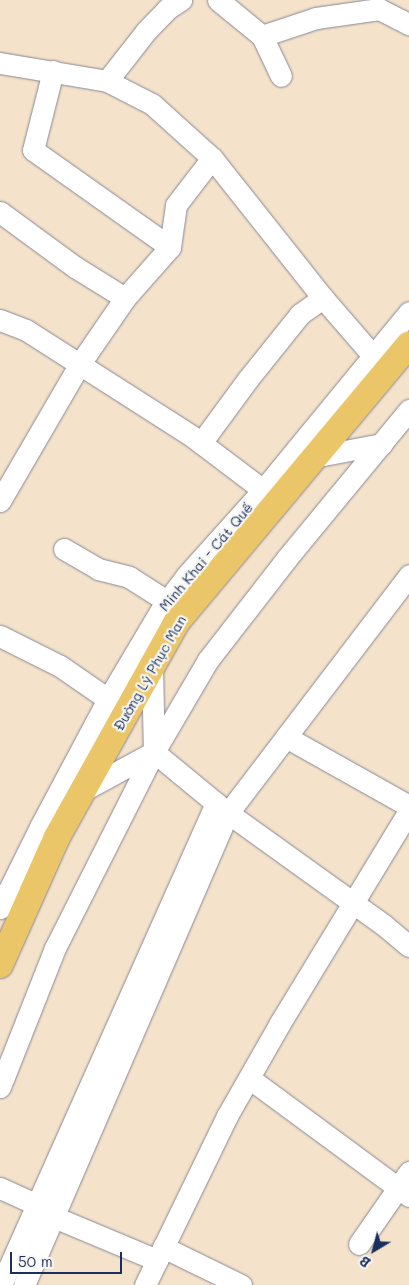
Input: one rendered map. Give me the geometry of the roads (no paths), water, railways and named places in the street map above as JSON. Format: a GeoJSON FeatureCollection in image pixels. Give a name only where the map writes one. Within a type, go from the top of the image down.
{"type":"FeatureCollection","features":[{"type":"Feature","properties":{"kind":"main road","name":"Đường Lý Phục Man"},"geometry":{"type":"LineString","coordinates":[[0,965],[57,837],[84,790],[117,705],[152,666],[176,623],[270,496],[313,457],[379,363],[409,344]]}},
{"type":"Feature","properties":{"kind":"street"},"geometry":{"type":"LineString","coordinates":[[107,82],[146,31],[167,9],[181,0]]}},
{"type":"Feature","properties":{"kind":"street"},"geometry":{"type":"LineString","coordinates":[[218,0],[262,36],[281,76]]}},
{"type":"Feature","properties":{"kind":"street"},"geometry":{"type":"LineString","coordinates":[[262,36],[316,18],[379,9],[409,24]]}},
{"type":"Feature","properties":{"kind":"street"},"geometry":{"type":"LineString","coordinates":[[0,63],[107,82],[152,104],[212,158],[323,298],[379,363]]}},
{"type":"Feature","properties":{"kind":"street"},"geometry":{"type":"LineString","coordinates":[[53,71],[33,150],[170,247]]}},
{"type":"Feature","properties":{"kind":"street"},"geometry":{"type":"LineString","coordinates":[[0,501],[79,365],[125,298],[170,247],[176,205],[212,158]]}},
{"type":"Feature","properties":{"kind":"street"},"geometry":{"type":"LineString","coordinates":[[0,212],[75,267],[125,298]]}},
{"type":"Feature","properties":{"kind":"street"},"geometry":{"type":"LineString","coordinates":[[201,443],[248,379],[300,314],[323,298]]}},
{"type":"Feature","properties":{"kind":"street","name":"Minh Khai - Cát Quế"},"geometry":{"type":"LineString","coordinates":[[0,908],[40,826],[117,705],[167,601],[187,575],[270,496],[379,363],[409,312]]}},
{"type":"Feature","properties":{"kind":"street"},"geometry":{"type":"LineString","coordinates":[[0,320],[26,330],[201,443],[270,496]]}},
{"type":"Feature","properties":{"kind":"street"},"geometry":{"type":"LineString","coordinates":[[0,1087],[55,948],[154,752],[208,660],[287,558],[408,410]]}},
{"type":"Feature","properties":{"kind":"street"},"geometry":{"type":"LineString","coordinates":[[313,457],[382,444]]}},
{"type":"Feature","properties":{"kind":"street"},"geometry":{"type":"LineString","coordinates":[[64,549],[98,569],[130,577],[167,601]]}},
{"type":"Feature","properties":{"kind":"street"},"geometry":{"type":"LineString","coordinates":[[24,1285],[49,1212],[222,808],[286,738],[409,576]]}},
{"type":"Feature","properties":{"kind":"street"},"geometry":{"type":"LineString","coordinates":[[0,636],[60,666],[117,705]]}},
{"type":"Feature","properties":{"kind":"street"},"geometry":{"type":"LineString","coordinates":[[152,666],[154,752],[222,808],[409,946]]}},
{"type":"Feature","properties":{"kind":"street"},"geometry":{"type":"LineString","coordinates":[[286,738],[409,806]]}},
{"type":"Feature","properties":{"kind":"street"},"geometry":{"type":"LineString","coordinates":[[84,790],[154,752]]}},
{"type":"Feature","properties":{"kind":"street"},"geometry":{"type":"LineString","coordinates":[[145,1285],[227,1116],[409,811]]}},
{"type":"Feature","properties":{"kind":"street"},"geometry":{"type":"LineString","coordinates":[[249,1078],[405,1185],[359,1244]]}},
{"type":"Feature","properties":{"kind":"street"},"geometry":{"type":"LineString","coordinates":[[0,1188],[49,1212],[241,1285]]}},
{"type":"Feature","properties":{"kind":"street"},"geometry":{"type":"LineString","coordinates":[[1,1285],[49,1212]]}}]}
